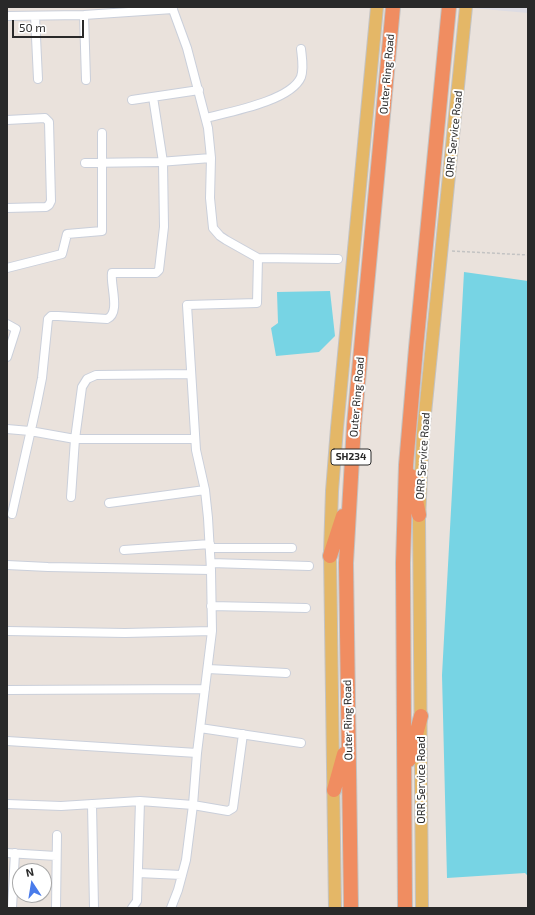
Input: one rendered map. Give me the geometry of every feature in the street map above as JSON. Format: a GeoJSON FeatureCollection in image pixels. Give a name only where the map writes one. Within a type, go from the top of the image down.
{"type":"FeatureCollection","features":[{"type":"Feature","properties":{"kind":"highway","name":"Outer Ring Road"},"geometry":{"type":"LineString","coordinates":[[351,908],[346,563],[349,497],[358,382],[393,7]]}},
{"type":"Feature","properties":{"kind":"highway"},"geometry":{"type":"LineString","coordinates":[[405,908],[403,563],[407,456],[449,7]]}},
{"type":"Feature","properties":{"kind":"highway"},"geometry":{"type":"LineString","coordinates":[[407,456],[419,515]]}},
{"type":"Feature","properties":{"kind":"highway"},"geometry":{"type":"LineString","coordinates":[[330,556],[349,497]]}},
{"type":"Feature","properties":{"kind":"highway"},"geometry":{"type":"LineString","coordinates":[[404,778],[421,716]]}},
{"type":"Feature","properties":{"kind":"highway"},"geometry":{"type":"LineString","coordinates":[[334,790],[348,740]]}},
{"type":"Feature","properties":{"kind":"main road"},"geometry":{"type":"LineString","coordinates":[[334,908],[334,790],[330,556],[332,491],[378,7]]}},
{"type":"Feature","properties":{"kind":"main road","name":"ORR Service Road"},"geometry":{"type":"LineString","coordinates":[[422,908],[421,716],[418,573],[423,433],[466,7]]}},
{"type":"Feature","properties":{"kind":"street"},"geometry":{"type":"LineString","coordinates":[[7,16],[84,15],[172,8],[187,48],[208,128],[211,158],[210,198],[213,228],[220,236],[258,258],[338,259]]}},
{"type":"Feature","properties":{"kind":"street"},"geometry":{"type":"LineString","coordinates":[[84,15],[86,80]]}},
{"type":"Feature","properties":{"kind":"street"},"geometry":{"type":"LineString","coordinates":[[35,16],[38,79]]}},
{"type":"Feature","properties":{"kind":"street"},"geometry":{"type":"LineString","coordinates":[[206,118],[257,105],[277,97],[289,90],[301,77],[303,68],[301,49]]}},
{"type":"Feature","properties":{"kind":"street"},"geometry":{"type":"LineString","coordinates":[[132,100],[199,90]]}},
{"type":"Feature","properties":{"kind":"street"},"geometry":{"type":"LineString","coordinates":[[12,514],[42,378],[48,319],[51,316],[110,318],[114,306],[112,273],[156,273],[159,270],[164,226],[163,162],[153,96]]}},
{"type":"Feature","properties":{"kind":"street"},"geometry":{"type":"LineString","coordinates":[[7,120],[45,118],[48,120],[51,201],[49,205],[41,208],[7,208]]}},
{"type":"Feature","properties":{"kind":"street"},"geometry":{"type":"LineString","coordinates":[[7,268],[62,254],[67,234],[102,231],[102,133]]}},
{"type":"Feature","properties":{"kind":"street"},"geometry":{"type":"LineString","coordinates":[[85,163],[163,162],[211,158]]}},
{"type":"Feature","properties":{"kind":"street"},"geometry":{"type":"LineString","coordinates":[[171,908],[186,860],[212,631],[211,567],[208,518],[205,490],[196,450],[187,305],[257,303],[258,258]]}},
{"type":"Feature","properties":{"kind":"street"},"geometry":{"type":"LineString","coordinates":[[7,324],[16,329],[7,357]]}},
{"type":"Feature","properties":{"kind":"street"},"geometry":{"type":"LineString","coordinates":[[71,497],[75,439],[82,387],[87,379],[96,375],[191,374]]}},
{"type":"Feature","properties":{"kind":"street"},"geometry":{"type":"LineString","coordinates":[[7,428],[75,439],[195,439]]}},
{"type":"Feature","properties":{"kind":"street"},"geometry":{"type":"LineString","coordinates":[[108,503],[205,490]]}},
{"type":"Feature","properties":{"kind":"street"},"geometry":{"type":"LineString","coordinates":[[124,550],[210,546],[292,548]]}},
{"type":"Feature","properties":{"kind":"street"},"geometry":{"type":"LineString","coordinates":[[7,565],[48,567],[310,566]]}},
{"type":"Feature","properties":{"kind":"street"},"geometry":{"type":"LineString","coordinates":[[211,606],[306,608]]}},
{"type":"Feature","properties":{"kind":"street"},"geometry":{"type":"LineString","coordinates":[[7,631],[125,633],[212,631]]}},
{"type":"Feature","properties":{"kind":"street"},"geometry":{"type":"LineString","coordinates":[[208,669],[286,672]]}},
{"type":"Feature","properties":{"kind":"street"},"geometry":{"type":"LineString","coordinates":[[7,690],[205,689]]}},
{"type":"Feature","properties":{"kind":"street"},"geometry":{"type":"LineString","coordinates":[[200,728],[301,743]]}},
{"type":"Feature","properties":{"kind":"street"},"geometry":{"type":"LineString","coordinates":[[7,804],[61,806],[140,801],[193,805],[228,811],[233,808],[243,734]]}},
{"type":"Feature","properties":{"kind":"street"},"geometry":{"type":"LineString","coordinates":[[7,741],[197,753]]}},
{"type":"Feature","properties":{"kind":"street"},"geometry":{"type":"LineString","coordinates":[[132,908],[137,901],[140,801]]}},
{"type":"Feature","properties":{"kind":"street"},"geometry":{"type":"LineString","coordinates":[[92,804],[94,908]]}},
{"type":"Feature","properties":{"kind":"street"},"geometry":{"type":"LineString","coordinates":[[56,908],[57,835]]}},
{"type":"Feature","properties":{"kind":"street"},"geometry":{"type":"LineString","coordinates":[[12,908],[11,853],[56,856]]}},
{"type":"Feature","properties":{"kind":"street"},"geometry":{"type":"LineString","coordinates":[[138,873],[182,875]]}},
{"type":"Feature","properties":{"kind":"path"},"geometry":{"type":"LineString","coordinates":[[442,250],[528,255]]}},
{"type":"Feature","properties":{"kind":"shaded area"},"geometry":{"type":"Polygon","coordinates":[[[528,7],[528,13],[472,8],[528,7]]]}},
{"type":"Feature","properties":{"kind":"water"},"geometry":{"type":"Polygon","coordinates":[[[464,272],[528,281],[528,876],[525,873],[447,878],[442,675],[464,272]]]}},
{"type":"Feature","properties":{"kind":"water"},"geometry":{"type":"Polygon","coordinates":[[[330,291],[335,336],[319,352],[276,356],[271,328],[278,323],[277,292],[330,291]]]}}]}
